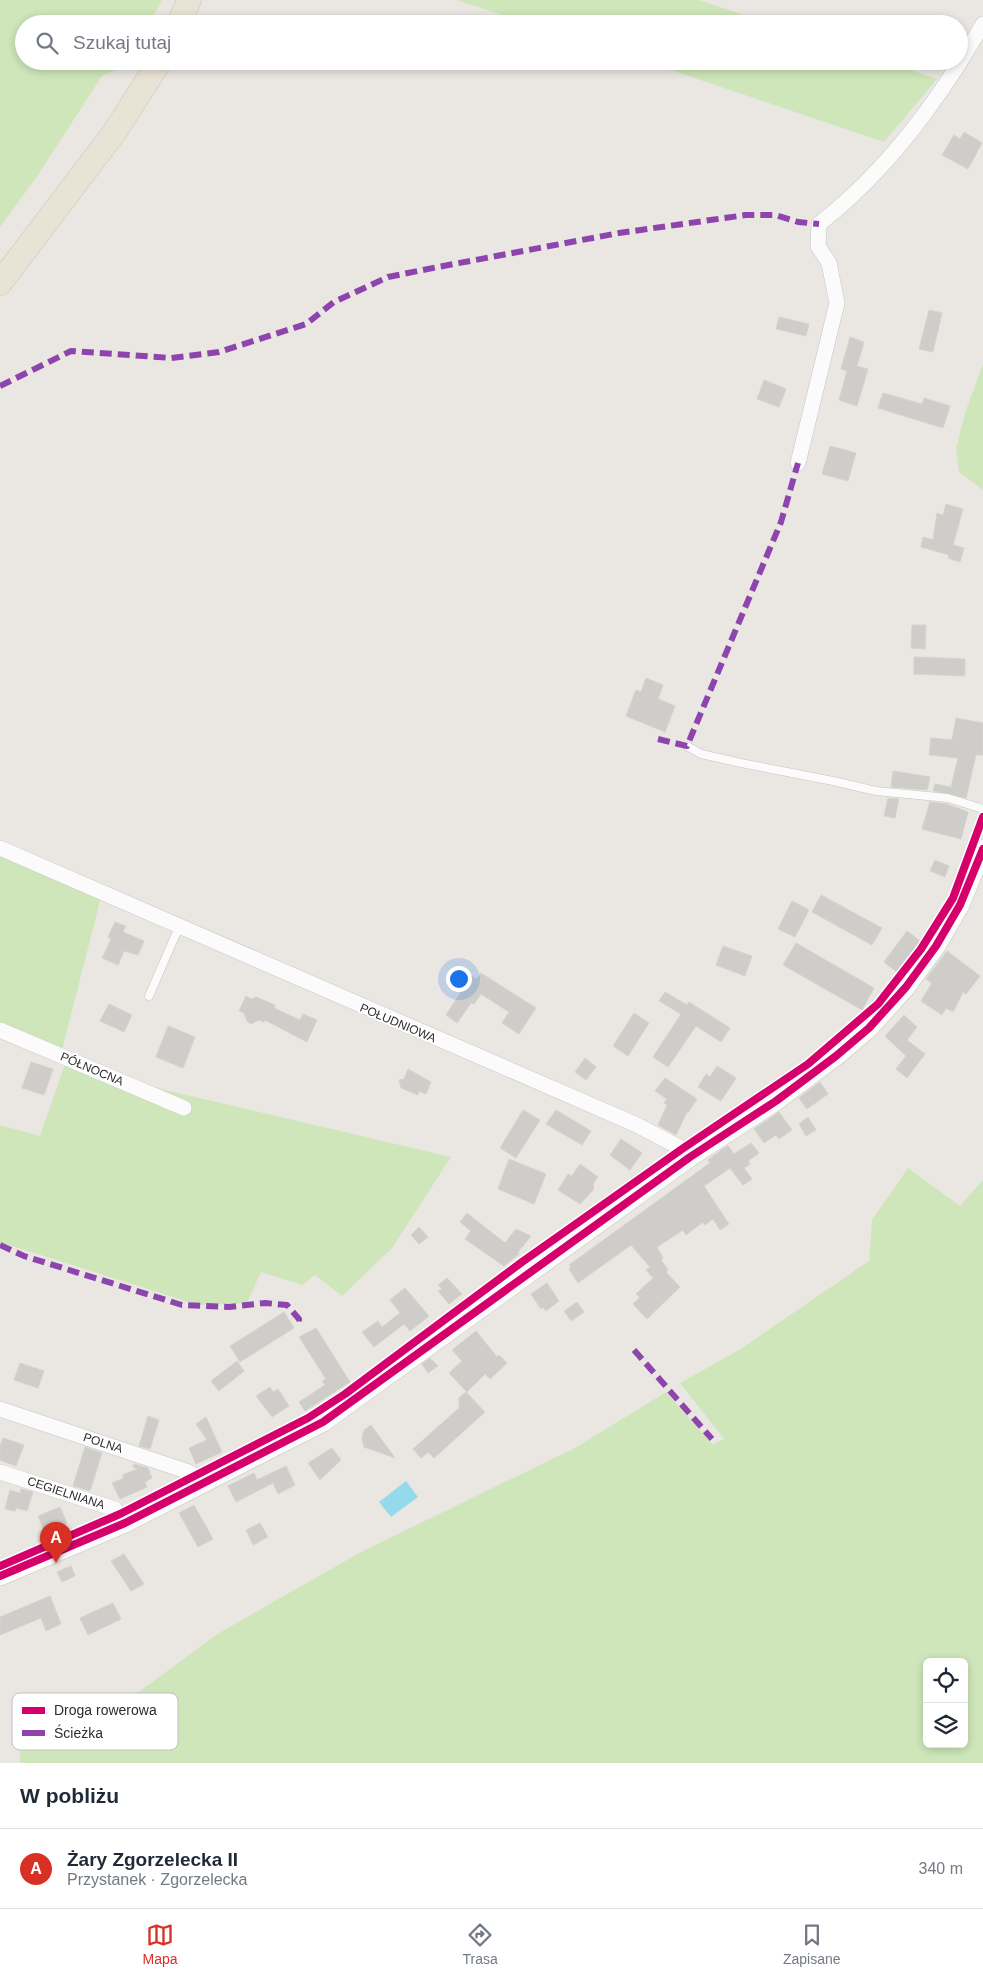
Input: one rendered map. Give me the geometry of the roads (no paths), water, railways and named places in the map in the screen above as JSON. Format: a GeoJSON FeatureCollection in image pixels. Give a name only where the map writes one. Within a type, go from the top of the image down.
{"type":"FeatureCollection","features":[{"type":"Feature","properties":{"kind":"main road"},"geometry":{"type":"LineString","coordinates":[[183,15],[189,0]]}},
{"type":"Feature","properties":{"kind":"main road"},"geometry":{"type":"LineString","coordinates":[[0,283],[114,133],[154,70]]}},
{"type":"Feature","properties":{"kind":"street"},"geometry":{"type":"LineString","coordinates":[[968,47],[983,24]]}},
{"type":"Feature","properties":{"kind":"street"},"geometry":{"type":"LineString","coordinates":[[798,463],[838,302],[829,263],[818,246],[819,224],[844,204],[899,148],[926,113],[954,70]]}},
{"type":"Feature","properties":{"kind":"street","name":"POŁUDNIOWA"},"geometry":{"type":"LineString","coordinates":[[0,848],[637,1125],[680,1147],[690,1157]]}},
{"type":"Feature","properties":{"kind":"street"},"geometry":{"type":"LineString","coordinates":[[0,1576],[125,1523],[323,1422],[690,1157],[776,1100],[870,1028],[906,987],[936,946],[960,905],[983,849]]}},
{"type":"Feature","properties":{"kind":"street","name":"PÓŁNOCNA"},"geometry":{"type":"LineString","coordinates":[[0,1030],[184,1108]]}},
{"type":"Feature","properties":{"kind":"street","name":"POLNA"},"geometry":{"type":"LineString","coordinates":[[0,1409],[190,1472],[195,1476],[200,1485]]}},
{"type":"Feature","properties":{"kind":"street","name":"CEGIELNIANA"},"geometry":{"type":"LineString","coordinates":[[0,1472],[109,1507],[120,1514],[125,1523]]}},
{"type":"Feature","properties":{"kind":"lane"},"geometry":{"type":"LineString","coordinates":[[687,746],[701,754],[741,763],[876,791],[948,798],[983,809]]}},
{"type":"Feature","properties":{"kind":"lane"},"geometry":{"type":"LineString","coordinates":[[149,996],[179,927]]}},
{"type":"Feature","properties":{"kind":"water"},"geometry":{"type":"Polygon","coordinates":[[[406,1481],[418,1497],[391,1517],[379,1502],[406,1481]]]}},
{"type":"Feature","properties":{"kind":"place","name":"Żary Zgorzelecka II"},"geometry":{"type":"Point","coordinates":[56,1563]}}]}
